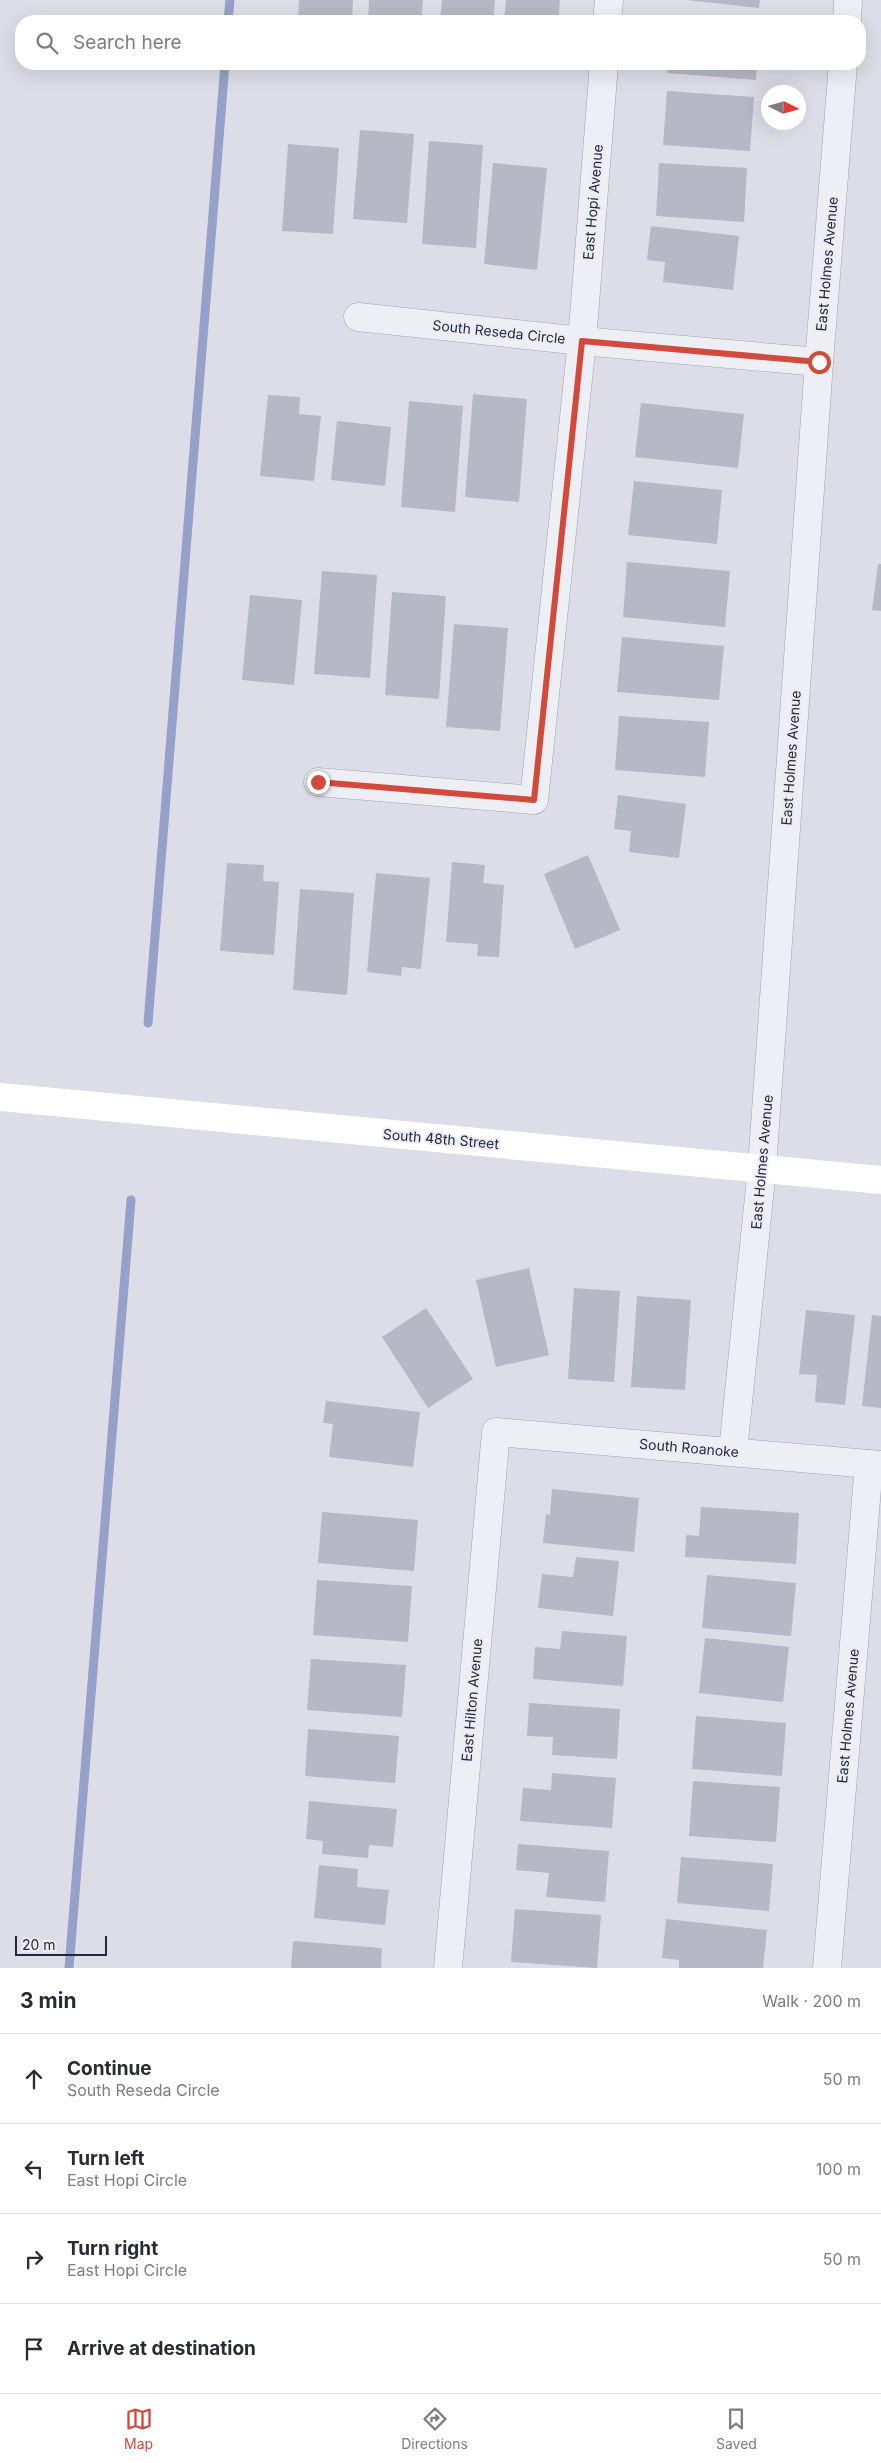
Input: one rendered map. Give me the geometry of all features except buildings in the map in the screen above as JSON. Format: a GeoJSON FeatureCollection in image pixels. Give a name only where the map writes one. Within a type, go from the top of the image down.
{"type":"FeatureCollection","features":[{"type":"Feature","properties":{"kind":"street"},"geometry":{"type":"LineString","coordinates":[[608,15],[609,0]]}},
{"type":"Feature","properties":{"kind":"street"},"geometry":{"type":"LineString","coordinates":[[847,15],[848,0]]}},
{"type":"Feature","properties":{"kind":"street","name":"East Hopi Avenue"},"geometry":{"type":"LineString","coordinates":[[318,782],[534,800],[582,341],[604,70]]}},
{"type":"Feature","properties":{"kind":"street","name":"East Holmes Avenue"},"geometry":{"type":"LineString","coordinates":[[733,1451],[762,1168],[819,362],[843,70]]}},
{"type":"Feature","properties":{"kind":"street","name":"South Reseda Circle"},"geometry":{"type":"LineString","coordinates":[[358,317],[582,341],[819,362]]}},
{"type":"Feature","properties":{"kind":"street","name":"South 48th Street"},"geometry":{"type":"LineString","coordinates":[[0,1097],[881,1180]]}},
{"type":"Feature","properties":{"kind":"street","name":"South Roanoke"},"geometry":{"type":"LineString","coordinates":[[496,1432],[875,1464]]}},
{"type":"Feature","properties":{"kind":"street","name":"East Hilton Avenue"},"geometry":{"type":"LineString","coordinates":[[448,1968],[496,1432]]}},
{"type":"Feature","properties":{"kind":"street","name":"East Holmes Avenue"},"geometry":{"type":"LineString","coordinates":[[827,1968],[875,1464]]}},
{"type":"Feature","properties":{"kind":"waterway"},"geometry":{"type":"LineString","coordinates":[[229,15],[230,0]]}},
{"type":"Feature","properties":{"kind":"waterway"},"geometry":{"type":"LineString","coordinates":[[148,1023],[225,70]]}},
{"type":"Feature","properties":{"kind":"waterway"},"geometry":{"type":"LineString","coordinates":[[69,1968],[131,1200]]}},
{"type":"Feature","properties":{"kind":"route"},"geometry":{"type":"LineString","coordinates":[[318,782],[534,800],[582,341],[819,362]]}}]}
